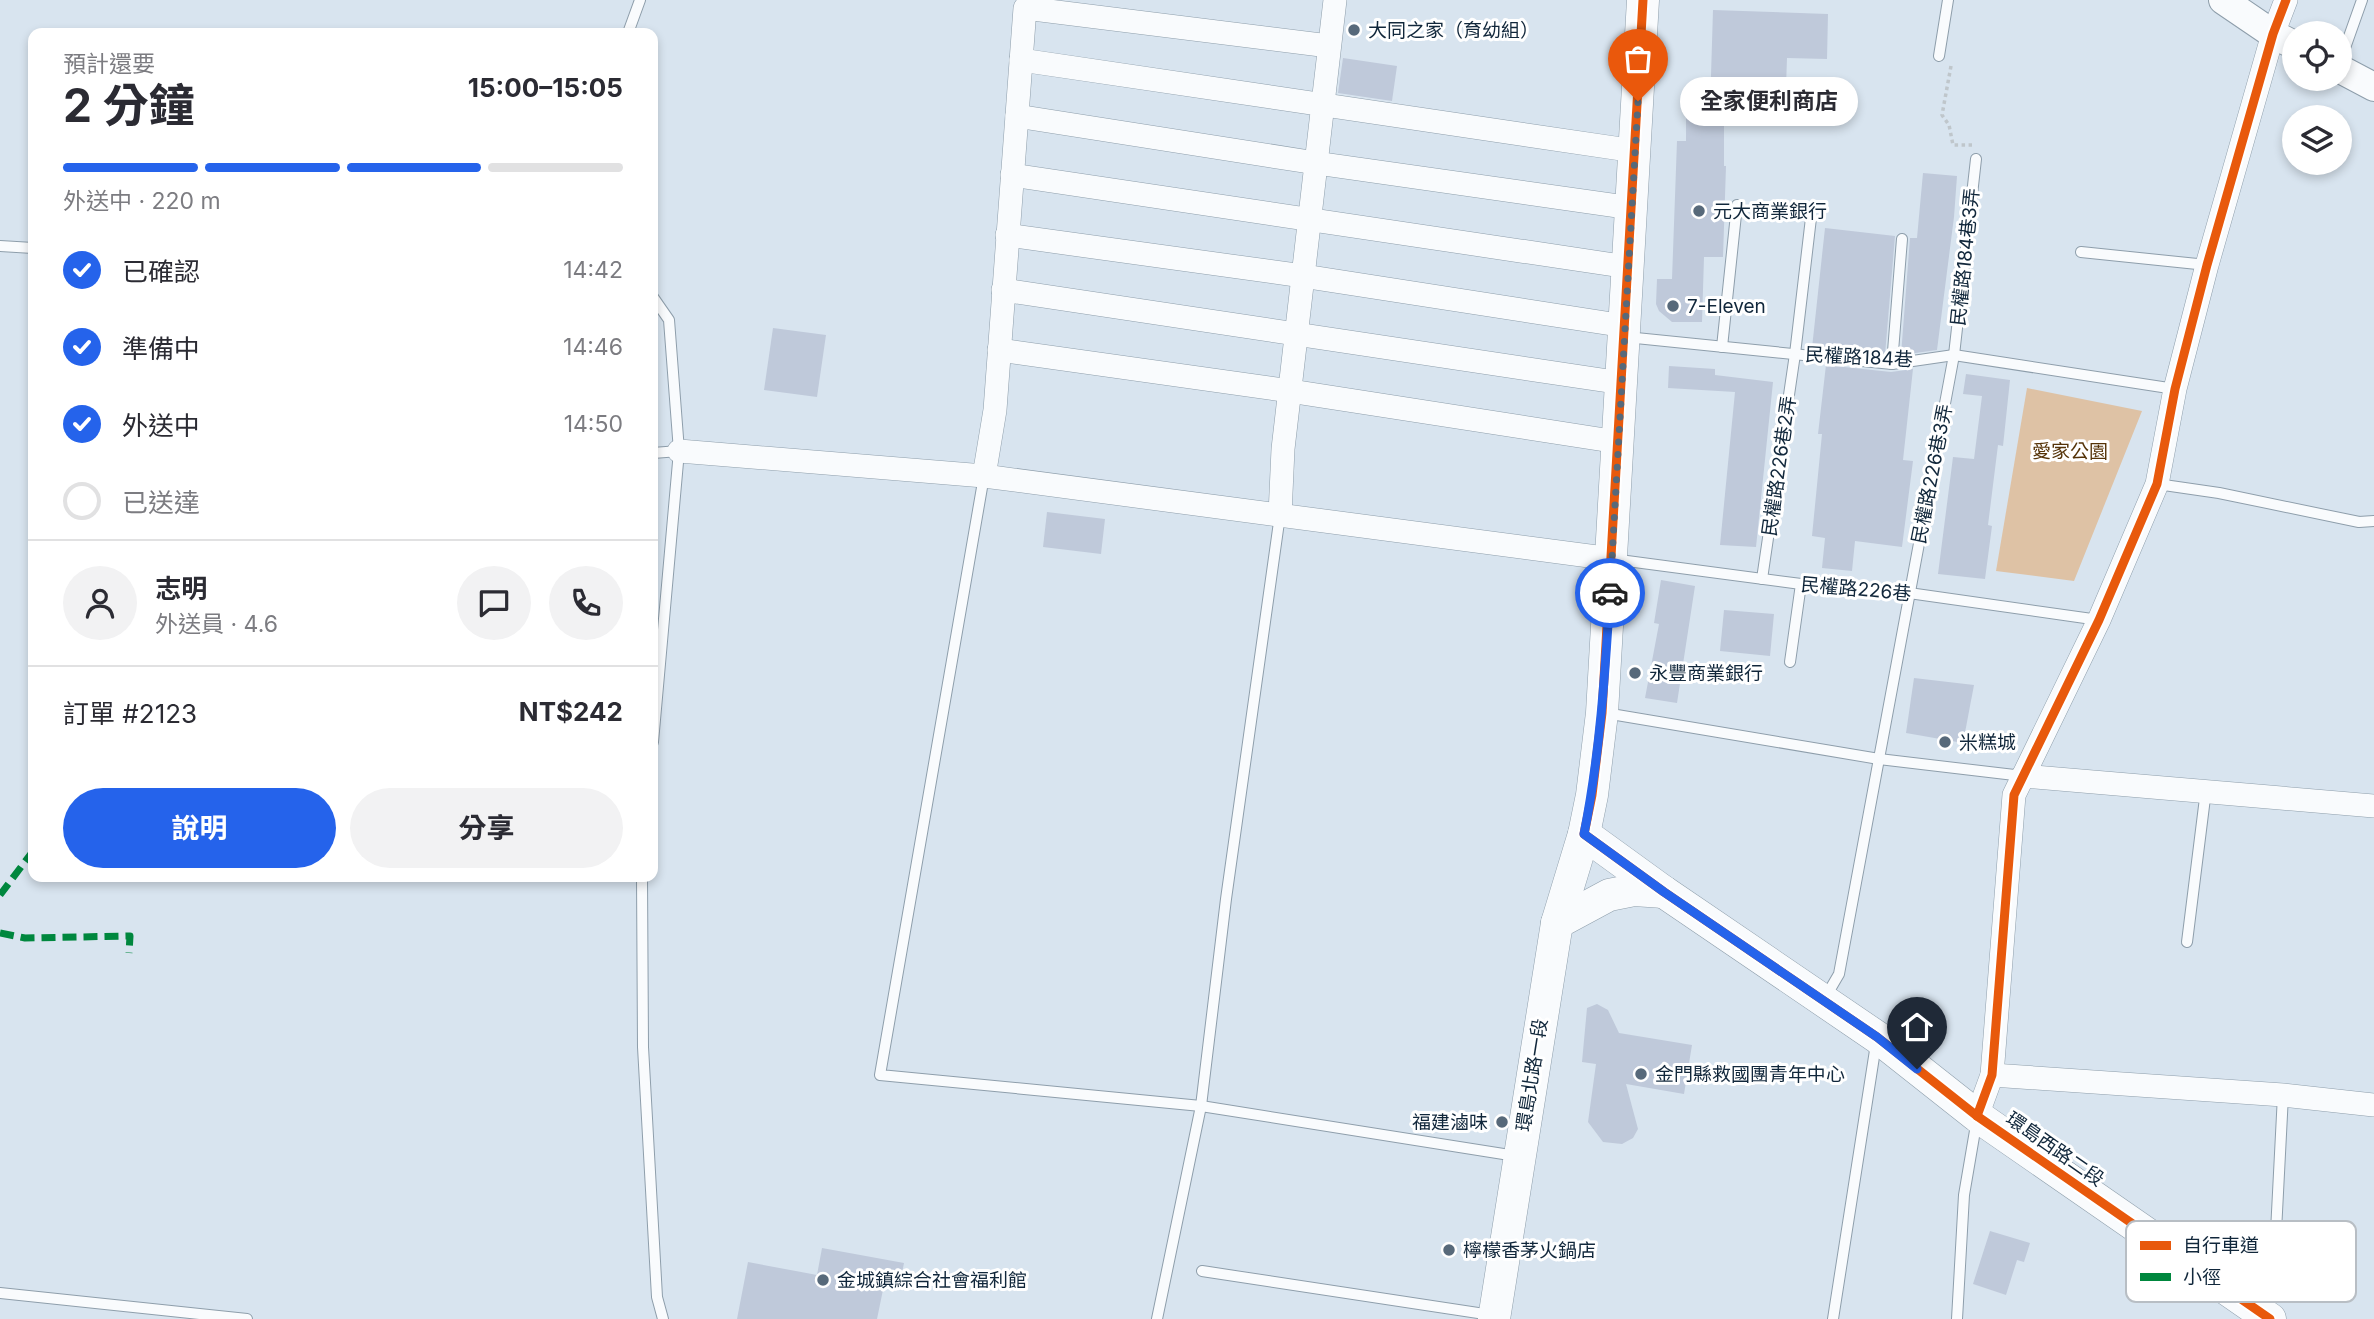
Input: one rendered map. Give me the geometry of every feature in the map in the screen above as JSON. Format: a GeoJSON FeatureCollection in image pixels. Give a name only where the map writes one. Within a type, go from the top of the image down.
{"type":"FeatureCollection","features":[{"type":"Feature","properties":{"kind":"main road","name":"環島北路一段"},"geometry":{"type":"LineString","coordinates":[[1494,1317],[1557,923],[1584,834],[1592,795],[1602,713],[1643,0]]}},
{"type":"Feature","properties":{"kind":"main road","name":"環島西路二段"},"geometry":{"type":"LineString","coordinates":[[1584,834],[1664,892],[1877,1037],[1977,1116],[2129,1221]]}},
{"type":"Feature","properties":{"kind":"main road"},"geometry":{"type":"LineString","coordinates":[[1557,923],[1609,895],[1634,890],[1664,892]]}},
{"type":"Feature","properties":{"kind":"main road","name":"環島西路二段"},"geometry":{"type":"LineString","coordinates":[[2245,1302],[2270,1319]]}},
{"type":"Feature","properties":{"kind":"street"},"geometry":{"type":"LineString","coordinates":[[1280,515],[1283,449],[1335,0]]}},
{"type":"Feature","properties":{"kind":"street"},"geometry":{"type":"LineString","coordinates":[[2223,0],[2282,38]]}},
{"type":"Feature","properties":{"kind":"street"},"geometry":{"type":"LineString","coordinates":[[2285,21],[2286,0]]}},
{"type":"Feature","properties":{"kind":"street"},"geometry":{"type":"LineString","coordinates":[[984,476],[995,410],[1025,8],[1329,46]]}},
{"type":"Feature","properties":{"kind":"street"},"geometry":{"type":"LineString","coordinates":[[1977,1116],[1992,1075],[2014,795],[2099,620],[2157,484],[2175,389],[2207,265],[2282,45]]}},
{"type":"Feature","properties":{"kind":"street"},"geometry":{"type":"LineString","coordinates":[[1021,60],[1635,151]]}},
{"type":"Feature","properties":{"kind":"street"},"geometry":{"type":"LineString","coordinates":[[2352,75],[2374,87]]}},
{"type":"Feature","properties":{"kind":"street"},"geometry":{"type":"LineString","coordinates":[[1017,116],[1316,163],[1632,208]]}},
{"type":"Feature","properties":{"kind":"street"},"geometry":{"type":"LineString","coordinates":[[1012,175],[1628,267]]}},
{"type":"Feature","properties":{"kind":"street"},"geometry":{"type":"LineString","coordinates":[[1007,235],[1303,275],[1624,332]]}},
{"type":"Feature","properties":{"kind":"street"},"geometry":{"type":"LineString","coordinates":[[1003,290],[1622,383]]}},
{"type":"Feature","properties":{"kind":"street"},"geometry":{"type":"LineString","coordinates":[[999,351],[1290,391],[1618,442]]}},
{"type":"Feature","properties":{"kind":"street"},"geometry":{"type":"LineString","coordinates":[[679,451],[984,476],[1612,559]]}},
{"type":"Feature","properties":{"kind":"street"},"geometry":{"type":"LineString","coordinates":[[2023,776],[2374,806]]}},
{"type":"Feature","properties":{"kind":"street"},"geometry":{"type":"LineString","coordinates":[[1992,1075],[2283,1095],[2374,1105]]}},
{"type":"Feature","properties":{"kind":"lane"},"geometry":{"type":"LineString","coordinates":[[630,28],[640,0]]}},
{"type":"Feature","properties":{"kind":"lane"},"geometry":{"type":"LineString","coordinates":[[1940,56],[1948,0]]}},
{"type":"Feature","properties":{"kind":"lane"},"geometry":{"type":"LineString","coordinates":[[2352,28],[2362,0]]}},
{"type":"Feature","properties":{"kind":"lane","name":"民權路184巷3弄"},"geometry":{"type":"LineString","coordinates":[[1954,355],[1976,159]]}},
{"type":"Feature","properties":{"kind":"lane"},"geometry":{"type":"LineString","coordinates":[[1722,347],[1737,205]]}},
{"type":"Feature","properties":{"kind":"lane","name":"民權路226巷2弄"},"geometry":{"type":"LineString","coordinates":[[1762,579],[1795,354],[1811,218]]}},
{"type":"Feature","properties":{"kind":"lane"},"geometry":{"type":"LineString","coordinates":[[1892,363],[1902,239]]}},
{"type":"Feature","properties":{"kind":"lane"},"geometry":{"type":"LineString","coordinates":[[0,246],[28,248]]}},
{"type":"Feature","properties":{"kind":"lane"},"geometry":{"type":"LineString","coordinates":[[2081,252],[2207,265]]}},
{"type":"Feature","properties":{"kind":"lane"},"geometry":{"type":"LineString","coordinates":[[658,304],[669,320],[679,451],[658,686]]}},
{"type":"Feature","properties":{"kind":"lane","name":"民權路184巷"},"geometry":{"type":"LineString","coordinates":[[1624,332],[1722,347],[1892,363],[1925,361],[1954,355],[2175,389]]}},
{"type":"Feature","properties":{"kind":"lane","name":"民權路226巷3弄"},"geometry":{"type":"LineString","coordinates":[[1823,1000],[1839,974],[1954,355]]}},
{"type":"Feature","properties":{"kind":"lane"},"geometry":{"type":"LineString","coordinates":[[658,453],[679,451]]}},
{"type":"Feature","properties":{"kind":"lane"},"geometry":{"type":"LineString","coordinates":[[984,476],[880,1075],[1201,1106],[1518,1156]]}},
{"type":"Feature","properties":{"kind":"lane"},"geometry":{"type":"LineString","coordinates":[[2157,484],[2219,493],[2359,522],[2374,521]]}},
{"type":"Feature","properties":{"kind":"lane"},"geometry":{"type":"LineString","coordinates":[[1157,1319],[1201,1106],[1226,899],[1280,515]]}},
{"type":"Feature","properties":{"kind":"lane","name":"民權路226巷"},"geometry":{"type":"LineString","coordinates":[[1612,559],[1801,584],[1909,593],[2099,620]]}},
{"type":"Feature","properties":{"kind":"lane"},"geometry":{"type":"LineString","coordinates":[[1790,663],[1801,584]]}},
{"type":"Feature","properties":{"kind":"lane"},"geometry":{"type":"LineString","coordinates":[[1602,713],[1879,759],[2023,776]]}},
{"type":"Feature","properties":{"kind":"lane"},"geometry":{"type":"LineString","coordinates":[[2187,942],[2206,790]]}},
{"type":"Feature","properties":{"kind":"lane"},"geometry":{"type":"LineString","coordinates":[[642,882],[643,1047],[657,1297],[663,1319]]}},
{"type":"Feature","properties":{"kind":"lane"},"geometry":{"type":"LineString","coordinates":[[1833,1319],[1877,1037]]}},
{"type":"Feature","properties":{"kind":"lane"},"geometry":{"type":"LineString","coordinates":[[2276,1221],[2283,1095]]}},
{"type":"Feature","properties":{"kind":"lane"},"geometry":{"type":"LineString","coordinates":[[1957,1319],[1964,1195],[1977,1116]]}},
{"type":"Feature","properties":{"kind":"lane"},"geometry":{"type":"LineString","coordinates":[[1202,1271],[1494,1317]]}},
{"type":"Feature","properties":{"kind":"lane"},"geometry":{"type":"LineString","coordinates":[[0,1293],[247,1319]]}},
{"type":"Feature","properties":{"kind":"path"},"geometry":{"type":"LineString","coordinates":[[1940,56],[1952,60],[1942,115],[1949,125],[1953,145],[1977,145],[1976,159]]}},
{"type":"Feature","properties":{"kind":"green space","name":"愛家公園"},"geometry":{"type":"Polygon","coordinates":[[[2027,388],[2142,411],[2074,581],[1996,571],[2027,388]]]}},
{"type":"Feature","properties":{"kind":"building"},"geometry":{"type":"Polygon","coordinates":[[[1713,10],[1828,14],[1827,59],[1787,58],[1785,115],[1724,113],[1726,166],[1723,257],[1704,257],[1702,322],[1672,322],[1659,311],[1656,304],[1657,279],[1672,279],[1677,141],[1686,141],[1686,108],[1710,108],[1713,10]]]}},
{"type":"Feature","properties":{"kind":"building"},"geometry":{"type":"Polygon","coordinates":[[[1343,58],[1397,66],[1392,101],[1338,93],[1343,58]]]}},
{"type":"Feature","properties":{"kind":"building"},"geometry":{"type":"Polygon","coordinates":[[[1923,173],[1957,176],[1954,217],[1937,350],[1901,355],[1910,238],[1917,238],[1923,173]]]}},
{"type":"Feature","properties":{"kind":"building"},"geometry":{"type":"Polygon","coordinates":[[[1825,228],[1895,236],[1885,355],[1812,348],[1825,228]]]}},
{"type":"Feature","properties":{"kind":"building"},"geometry":{"type":"Polygon","coordinates":[[[773,328],[826,335],[817,397],[764,390],[773,328]]]}},
{"type":"Feature","properties":{"kind":"building"},"geometry":{"type":"Polygon","coordinates":[[[1826,365],[1891,372],[1913,369],[1903,460],[1913,461],[1902,547],[1855,541],[1852,571],[1822,568],[1825,538],[1812,536],[1822,434],[1818,434],[1826,365]]]}},
{"type":"Feature","properties":{"kind":"building"},"geometry":{"type":"Polygon","coordinates":[[[1669,366],[1715,369],[1715,375],[1773,382],[1756,547],[1720,545],[1735,392],[1668,388],[1669,366]]]}},
{"type":"Feature","properties":{"kind":"building"},"geometry":{"type":"Polygon","coordinates":[[[1966,374],[2010,380],[2003,446],[1998,445],[1988,525],[1992,526],[1985,579],[1938,574],[1953,457],[1974,459],[1982,396],[1963,394],[1966,374]]]}},
{"type":"Feature","properties":{"kind":"building"},"geometry":{"type":"Polygon","coordinates":[[[1047,512],[1105,519],[1101,554],[1043,547],[1047,512]]]}},
{"type":"Feature","properties":{"kind":"building"},"geometry":{"type":"Polygon","coordinates":[[[1661,580],[1695,586],[1677,703],[1645,698],[1659,624],[1654,623],[1661,580]]]}},
{"type":"Feature","properties":{"kind":"building"},"geometry":{"type":"Polygon","coordinates":[[[1724,610],[1774,614],[1770,656],[1720,651],[1724,610]]]}},
{"type":"Feature","properties":{"kind":"building"},"geometry":{"type":"Polygon","coordinates":[[[1914,678],[1974,685],[1963,743],[1906,733],[1914,678]]]}},
{"type":"Feature","properties":{"kind":"building","name":"金門縣救國團青年中心"},"geometry":{"type":"Polygon","coordinates":[[[1597,1004],[1608,1010],[1619,1033],[1692,1045],[1684,1094],[1626,1084],[1638,1129],[1633,1138],[1622,1144],[1603,1142],[1588,1122],[1596,1064],[1582,1062],[1587,1008],[1597,1004]]]}},
{"type":"Feature","properties":{"kind":"building"},"geometry":{"type":"Polygon","coordinates":[[[1990,1231],[2030,1243],[2024,1262],[2017,1260],[2006,1295],[1973,1284],[1990,1231]]]}},
{"type":"Feature","properties":{"kind":"building","name":"金城鎮綜合社會福利館"},"geometry":{"type":"Polygon","coordinates":[[[822,1248],[904,1263],[899,1288],[884,1285],[877,1319],[737,1319],[748,1262],[817,1275],[822,1248]]]}},
{"type":"Feature","properties":{"kind":"marked path"},"geometry":{"type":"LineString","coordinates":[[0,895],[28,858]]}},
{"type":"Feature","properties":{"kind":"marked path"},"geometry":{"type":"LineString","coordinates":[[0,933],[25,938],[130,936],[129,953]]}},
{"type":"Feature","properties":{"kind":"cycle path"},"geometry":{"type":"LineString","coordinates":[[1643,0],[1602,713],[1592,795],[1584,834],[1664,892],[1877,1037],[1977,1116],[2129,1221]]}},
{"type":"Feature","properties":{"kind":"cycle path"},"geometry":{"type":"LineString","coordinates":[[1977,1116],[1992,1075],[2014,795],[2099,620],[2157,484],[2175,389],[2207,265],[2273,34],[2286,0]]}},
{"type":"Feature","properties":{"kind":"cycle path"},"geometry":{"type":"LineString","coordinates":[[2245,1302],[2270,1319]]}},
{"type":"Feature","properties":{"kind":"way so far"},"geometry":{"type":"LineString","coordinates":[[1610,593],[1638,101]]}},
{"type":"Feature","properties":{"kind":"place","name":"大同之家（育幼組）"},"geometry":{"type":"Point","coordinates":[1354,30]}},
{"type":"Feature","properties":{"kind":"place","name":"全家便利商店"},"geometry":{"type":"Point","coordinates":[1638,101]}},
{"type":"Feature","properties":{"kind":"place","name":"元大商業銀行"},"geometry":{"type":"Point","coordinates":[1699,211]}},
{"type":"Feature","properties":{"kind":"place","name":"7-Eleven"},"geometry":{"type":"Point","coordinates":[1673,306]}},
{"type":"Feature","properties":{"kind":"place","name":"永豐商業銀行"},"geometry":{"type":"Point","coordinates":[1635,673]}},
{"type":"Feature","properties":{"kind":"place","name":"米糕城"},"geometry":{"type":"Point","coordinates":[1945,742]}},
{"type":"Feature","properties":{"kind":"place","name":"金門縣救國團青年中心"},"geometry":{"type":"Point","coordinates":[1641,1074]}},
{"type":"Feature","properties":{"kind":"place","name":"福建滷味"},"geometry":{"type":"Point","coordinates":[1502,1122]}},
{"type":"Feature","properties":{"kind":"place","name":"檸檬香茅火鍋店"},"geometry":{"type":"Point","coordinates":[1449,1250]}},
{"type":"Feature","properties":{"kind":"place","name":"金城鎮綜合社會福利館"},"geometry":{"type":"Point","coordinates":[823,1280]}},
{"type":"Feature","properties":{"kind":"route"},"geometry":{"type":"LineString","coordinates":[[1610,593],[1602,713],[1592,795],[1584,834],[1664,892],[1877,1037],[1917,1069]]}}]}
